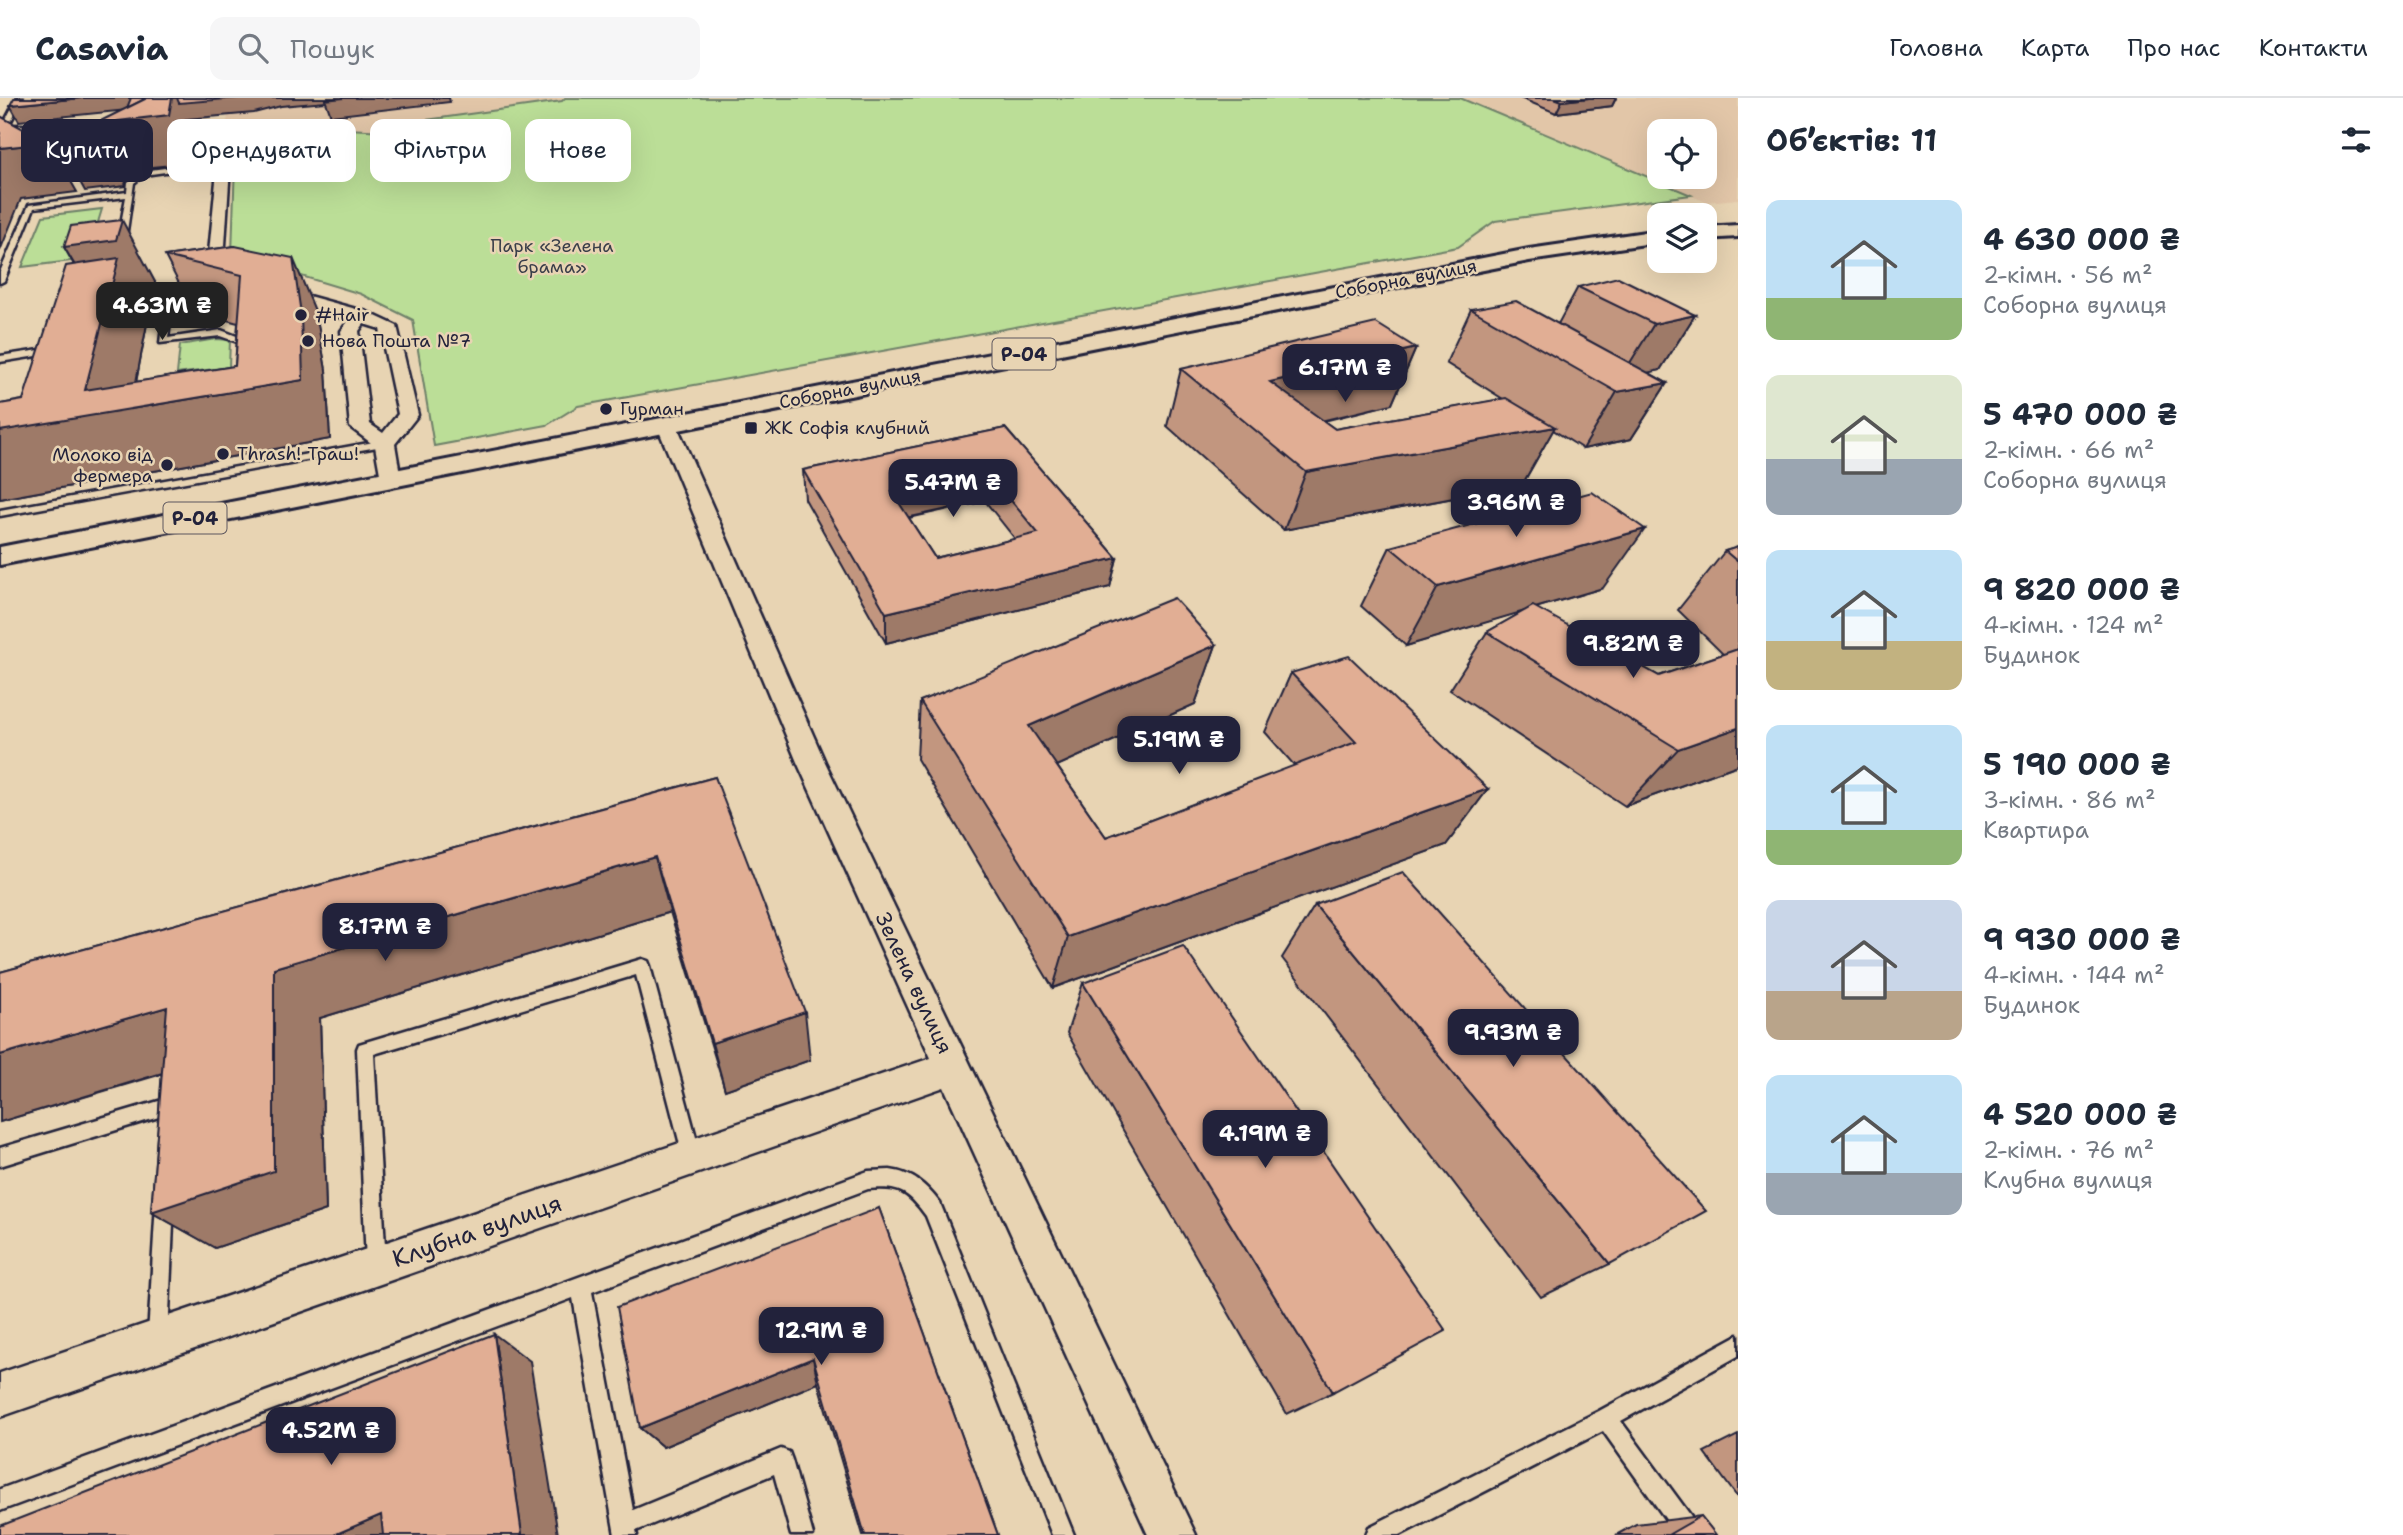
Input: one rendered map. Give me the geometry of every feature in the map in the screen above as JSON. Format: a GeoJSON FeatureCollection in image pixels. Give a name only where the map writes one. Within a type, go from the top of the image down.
{"type":"FeatureCollection","features":[{"type":"Feature","properties":{"kind":"main road"},"geometry":{"type":"LineString","coordinates":[[1717,232],[1738,231]]}},
{"type":"Feature","properties":{"kind":"main road","name":"Соборна вулиця"},"geometry":{"type":"LineString","coordinates":[[0,556],[1529,255],[1647,238]]}},
{"type":"Feature","properties":{"kind":"street"},"geometry":{"type":"LineString","coordinates":[[0,129],[167,131]]}},
{"type":"Feature","properties":{"kind":"street"},"geometry":{"type":"LineString","coordinates":[[225,182],[216,263],[259,291],[361,316],[388,326],[408,415],[384,443]]}},
{"type":"Feature","properties":{"kind":"street"},"geometry":{"type":"LineString","coordinates":[[361,316],[349,331],[360,427],[384,443],[390,480]]}},
{"type":"Feature","properties":{"kind":"street","name":"Зелена вулиця"},"geometry":{"type":"LineString","coordinates":[[667,426],[811,762],[1172,1535]]}},
{"type":"Feature","properties":{"kind":"street","name":"Клубна вулиця"},"geometry":{"type":"LineString","coordinates":[[0,1395],[953,1067]]}},
{"type":"Feature","properties":{"kind":"lane"},"geometry":{"type":"LineString","coordinates":[[0,129],[8,122],[20,98]]}},
{"type":"Feature","properties":{"kind":"lane"},"geometry":{"type":"LineString","coordinates":[[120,256],[131,182],[142,173],[167,170]]}},
{"type":"Feature","properties":{"kind":"lane"},"geometry":{"type":"LineString","coordinates":[[0,281],[31,206],[130,194]]}},
{"type":"Feature","properties":{"kind":"lane"},"geometry":{"type":"LineString","coordinates":[[118,313],[214,298]]}},
{"type":"Feature","properties":{"kind":"lane"},"geometry":{"type":"LineString","coordinates":[[168,306],[163,341],[221,334],[244,342],[243,365]]}},
{"type":"Feature","properties":{"kind":"lane"},"geometry":{"type":"LineString","coordinates":[[37,367],[45,343]]}},
{"type":"Feature","properties":{"kind":"lane"},"geometry":{"type":"LineString","coordinates":[[0,359],[40,354]]}},
{"type":"Feature","properties":{"kind":"lane"},"geometry":{"type":"LineString","coordinates":[[0,513],[384,443]]}},
{"type":"Feature","properties":{"kind":"lane"},"geometry":{"type":"LineString","coordinates":[[376,1265],[365,1049],[642,966],[692,1157]]}},
{"type":"Feature","properties":{"kind":"lane"},"geometry":{"type":"LineString","coordinates":[[0,1157],[169,1106],[168,1134]]}},
{"type":"Feature","properties":{"kind":"lane"},"geometry":{"type":"LineString","coordinates":[[0,1500],[868,1181],[890,1177],[917,1187],[933,1210],[1063,1535]]}},
{"type":"Feature","properties":{"kind":"lane"},"geometry":{"type":"LineString","coordinates":[[158,1340],[165,1189]]}},
{"type":"Feature","properties":{"kind":"lane"},"geometry":{"type":"LineString","coordinates":[[581,1286],[625,1530],[781,1460],[802,1535]]}},
{"type":"Feature","properties":{"kind":"lane"},"geometry":{"type":"LineString","coordinates":[[1377,1535],[1606,1418],[1738,1345]]}},
{"type":"Feature","properties":{"kind":"lane"},"geometry":{"type":"LineString","coordinates":[[1606,1418],[1691,1535]]}},
{"type":"Feature","properties":{"kind":"shaded area"},"geometry":{"type":"Polygon","coordinates":[[[231,98],[565,98],[562,101],[433,119],[370,119],[370,130],[356,129],[356,119],[228,119],[231,98]]]}},
{"type":"Feature","properties":{"kind":"shaded area"},"geometry":{"type":"Polygon","coordinates":[[[1460,98],[1738,98],[1738,199],[1706,202],[1675,189],[1717,189],[1717,119],[1647,119],[1647,177],[1460,98]]]}},
{"type":"Feature","properties":{"kind":"green space","name":"Парк «Зелена брама»"},"geometry":{"type":"Polygon","coordinates":[[[565,98],[1460,98],[1647,177],[1647,189],[1677,189],[1691,195],[1495,221],[1458,247],[578,406],[547,425],[434,446],[413,320],[361,294],[232,255],[234,182],[356,182],[356,129],[370,130],[370,182],[511,182],[511,119],[433,119],[562,101],[565,98]]]}},
{"type":"Feature","properties":{"kind":"green space"},"geometry":{"type":"Polygon","coordinates":[[[102,209],[87,259],[22,267],[43,216],[102,209]]]}},
{"type":"Feature","properties":{"kind":"green space"},"geometry":{"type":"Polygon","coordinates":[[[216,339],[230,340],[229,367],[177,374],[180,345],[216,339]]]}},
{"type":"Feature","properties":{"kind":"building"},"geometry":{"type":"Polygon","coordinates":[[[14,98],[82,98],[10,105],[14,98]]]}},
{"type":"Feature","properties":{"kind":"building"},"geometry":{"type":"Polygon","coordinates":[[[131,98],[147,98],[127,108],[131,98]]]}},
{"type":"Feature","properties":{"kind":"building"},"geometry":{"type":"Polygon","coordinates":[[[147,98],[172,98],[169,115],[105,119],[147,98]]]}},
{"type":"Feature","properties":{"kind":"building"},"geometry":{"type":"Polygon","coordinates":[[[177,98],[239,98],[179,103],[177,98]]]}},
{"type":"Feature","properties":{"kind":"building"},"geometry":{"type":"Polygon","coordinates":[[[1554,98],[1589,98],[1562,101],[1554,98]]]}},
{"type":"Feature","properties":{"kind":"building"},"geometry":{"type":"Polygon","coordinates":[[[0,116],[21,128],[21,146],[0,148],[0,116]]]}},
{"type":"Feature","properties":{"kind":"building"},"geometry":{"type":"Polygon","coordinates":[[[122,220],[116,240],[64,247],[71,226],[122,220]]]}},
{"type":"Feature","properties":{"kind":"building"},"geometry":{"type":"Polygon","coordinates":[[[235,246],[293,258],[301,314],[303,380],[0,431],[0,404],[23,400],[66,266],[119,258],[85,390],[235,366],[242,275],[165,256],[235,246]]]}},
{"type":"Feature","properties":{"kind":"building"},"geometry":{"type":"Polygon","coordinates":[[[1618,277],[1695,315],[1654,324],[1578,287],[1618,277]]]}},
{"type":"Feature","properties":{"kind":"building"},"geometry":{"type":"Polygon","coordinates":[[[1516,301],[1667,383],[1617,392],[1471,309],[1516,301]]]}},
{"type":"Feature","properties":{"kind":"building"},"geometry":{"type":"Polygon","coordinates":[[[1376,323],[1416,348],[1270,382],[1335,429],[1506,398],[1555,427],[1306,472],[1181,369],[1376,323]]]}},
{"type":"Feature","properties":{"kind":"building"},"geometry":{"type":"Polygon","coordinates":[[[1005,428],[1117,558],[886,613],[803,470],[1005,428]],[[988,473],[892,492],[935,558],[1038,533],[988,473]]]}},
{"type":"Feature","properties":{"kind":"building"},"geometry":{"type":"Polygon","coordinates":[[[1592,492],[1645,529],[1438,587],[1390,547],[1592,492]]]}},
{"type":"Feature","properties":{"kind":"building"},"geometry":{"type":"Polygon","coordinates":[[[1738,547],[1738,562],[1725,551],[1738,547]]]}},
{"type":"Feature","properties":{"kind":"building"},"geometry":{"type":"Polygon","coordinates":[[[1174,598],[1216,645],[1029,726],[1106,837],[1356,742],[1291,673],[1349,656],[1488,789],[1068,937],[920,701],[1174,598]]]}},
{"type":"Feature","properties":{"kind":"building"},"geometry":{"type":"Polygon","coordinates":[[[1533,606],[1659,676],[1738,649],[1738,728],[1678,749],[1487,632],[1533,606]]]}},
{"type":"Feature","properties":{"kind":"building"},"geometry":{"type":"Polygon","coordinates":[[[715,777],[805,1012],[712,1043],[655,857],[274,968],[274,1171],[151,1212],[167,1007],[0,1055],[0,972],[715,777]]]}},
{"type":"Feature","properties":{"kind":"building"},"geometry":{"type":"Polygon","coordinates":[[[1403,872],[1706,1211],[1610,1264],[1315,905],[1403,872]]]}},
{"type":"Feature","properties":{"kind":"building"},"geometry":{"type":"Polygon","coordinates":[[[1183,946],[1446,1331],[1333,1392],[1083,983],[1183,946]]]}},
{"type":"Feature","properties":{"kind":"building"},"geometry":{"type":"Polygon","coordinates":[[[879,1208],[998,1535],[865,1535],[813,1358],[640,1428],[617,1307],[879,1208]]]}},
{"type":"Feature","properties":{"kind":"building"},"geometry":{"type":"Polygon","coordinates":[[[494,1334],[522,1535],[383,1535],[381,1515],[334,1535],[0,1535],[0,1526],[494,1334]]]}},
{"type":"Feature","properties":{"kind":"building"},"geometry":{"type":"Polygon","coordinates":[[[1701,1516],[1716,1535],[1668,1535],[1701,1516]]]}},
{"type":"Feature","properties":{"kind":"place","name":"#Hair"},"geometry":{"type":"Point","coordinates":[301,315]}},
{"type":"Feature","properties":{"kind":"place","name":"Нова Пошта №7"},"geometry":{"type":"Point","coordinates":[308,341]}},
{"type":"Feature","properties":{"kind":"place","name":"Гурман"},"geometry":{"type":"Point","coordinates":[606,409]}},
{"type":"Feature","properties":{"kind":"place","name":"ЖК Софія клубний"},"geometry":{"type":"Point","coordinates":[751,428]}},
{"type":"Feature","properties":{"kind":"place","name":"Thrash! Траш!"},"geometry":{"type":"Point","coordinates":[223,454]}},
{"type":"Feature","properties":{"kind":"place","name":"Молоко від фермера"},"geometry":{"type":"Point","coordinates":[167,465]}}]}
